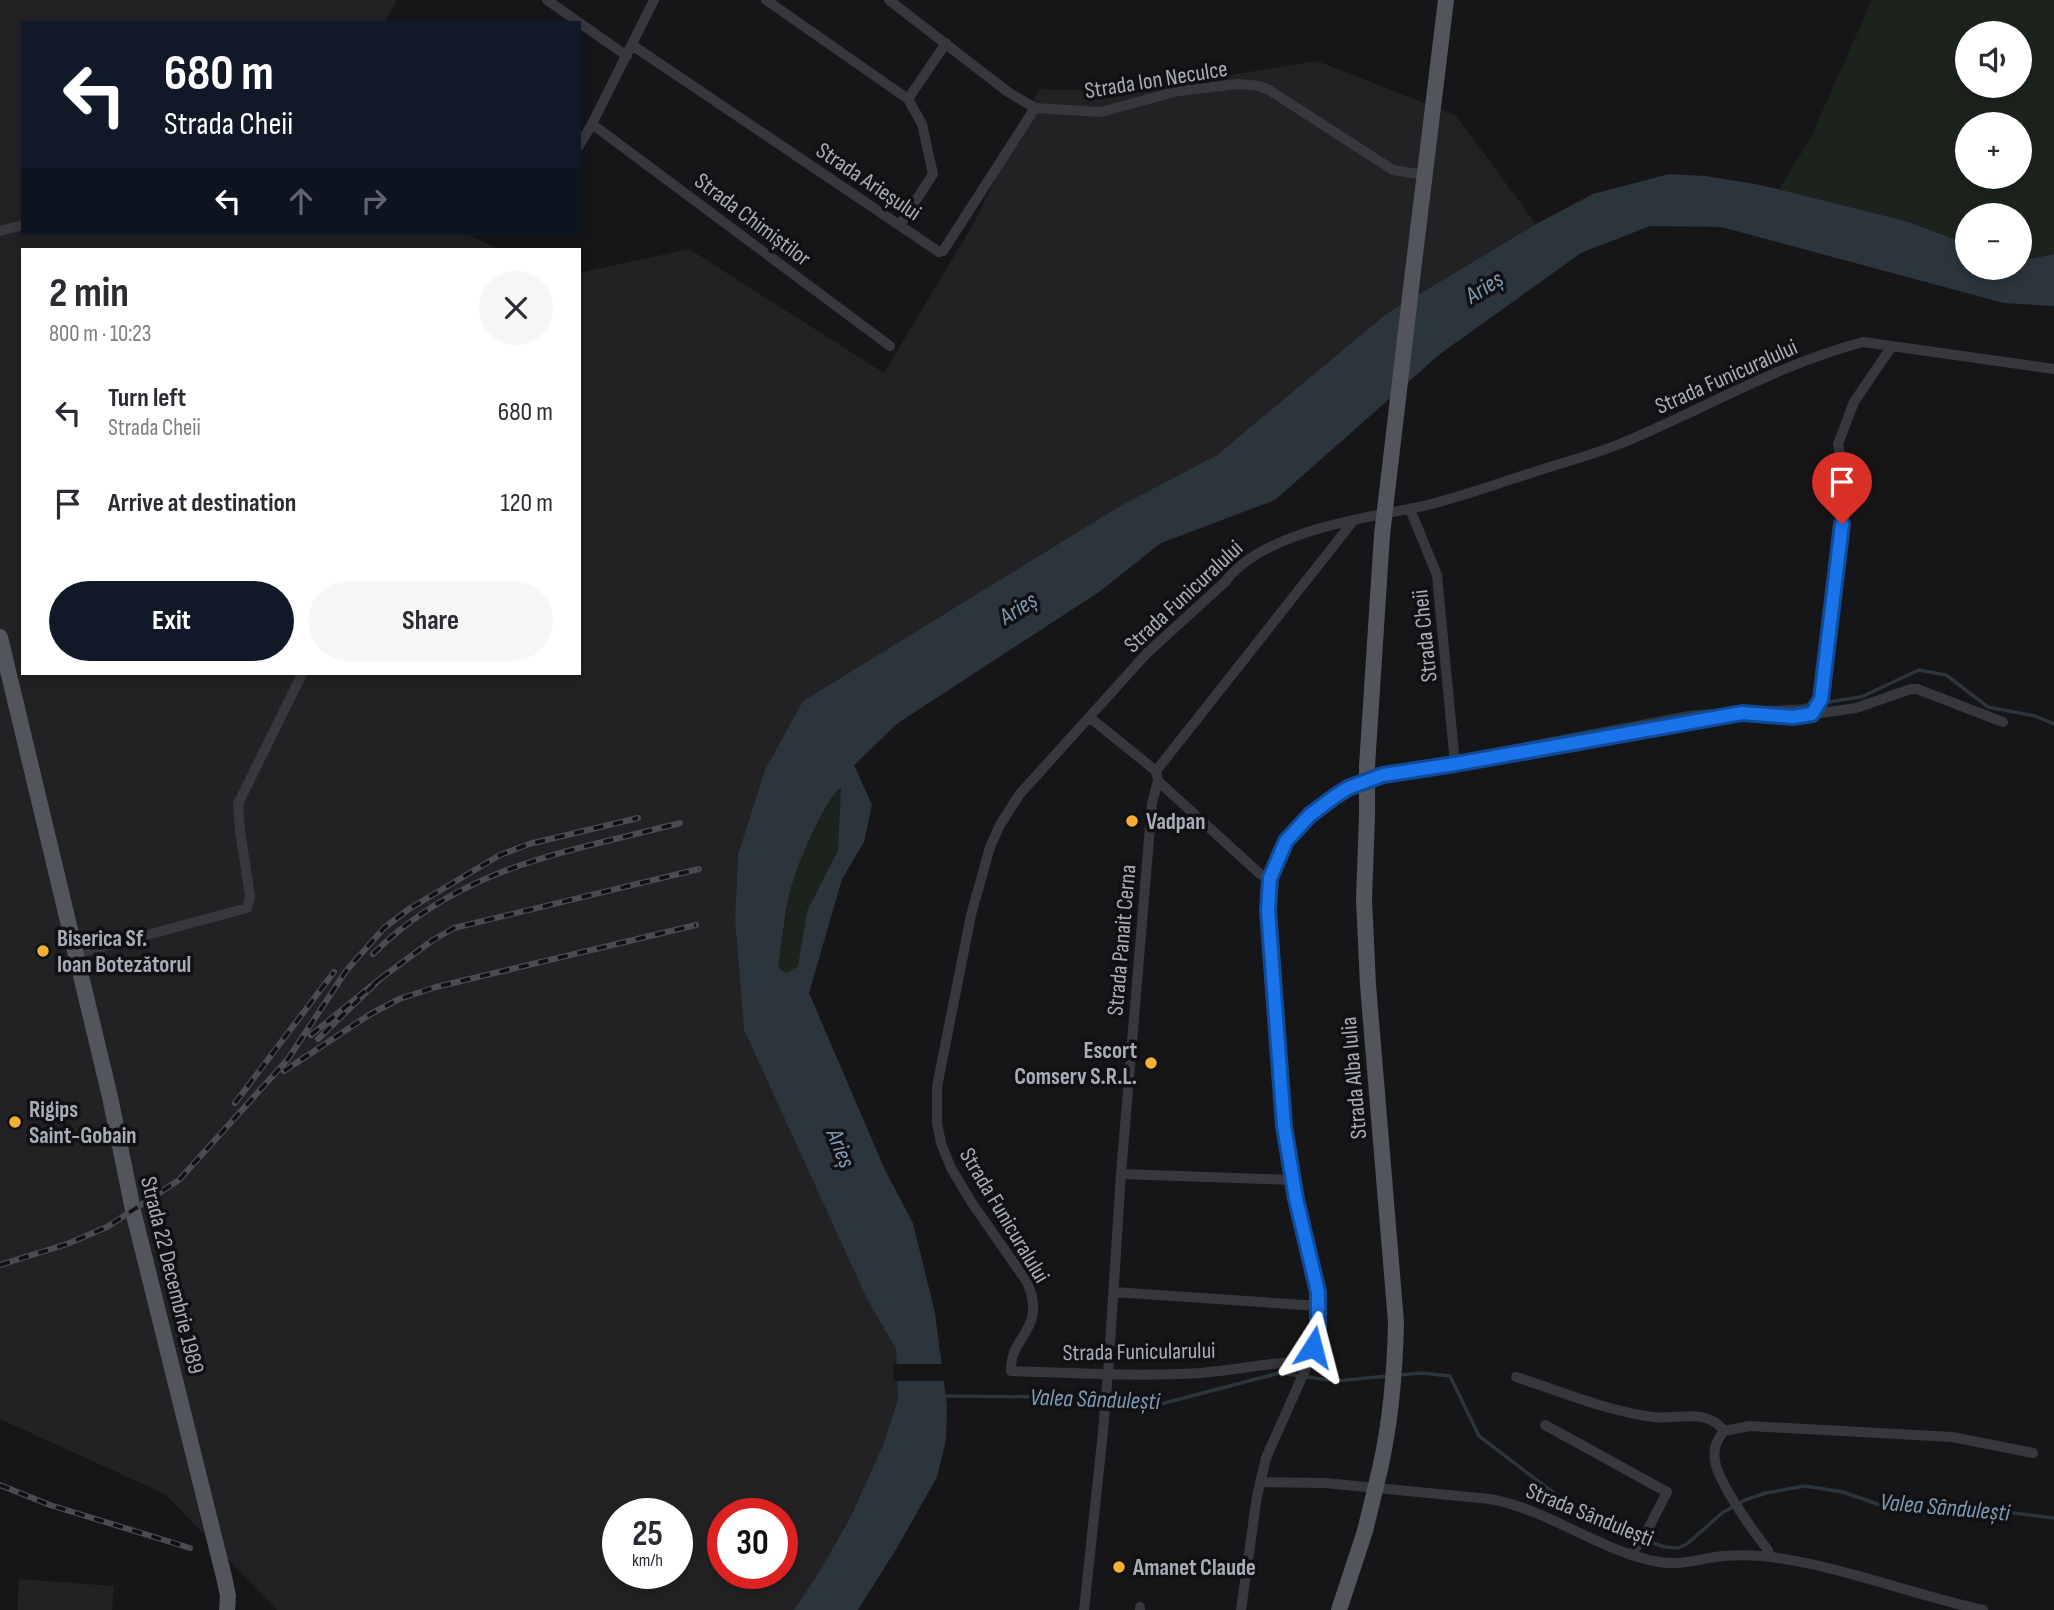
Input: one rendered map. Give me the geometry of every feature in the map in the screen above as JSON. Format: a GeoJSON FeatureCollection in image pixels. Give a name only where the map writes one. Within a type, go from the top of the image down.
{"type":"FeatureCollection","features":[{"type":"Feature","properties":{"kind":"main road","name":"Strada Alba Iulia"},"geometry":{"type":"LineString","coordinates":[[1339,1610],[1365,1531],[1380,1469],[1390,1417],[1395,1369],[1396,1322],[1368,985],[1364,900],[1367,766],[1382,535],[1446,0]]}},
{"type":"Feature","properties":{"kind":"main road","name":"Strada 22 Decembrie 1989"},"geometry":{"type":"LineString","coordinates":[[0,637],[112,1106],[134,1215],[230,1605]]}},
{"type":"Feature","properties":{"kind":"street"},"geometry":{"type":"LineString","coordinates":[[547,0],[576,21]]}},
{"type":"Feature","properties":{"kind":"street"},"geometry":{"type":"LineString","coordinates":[[581,143],[654,0]]}},
{"type":"Feature","properties":{"kind":"street"},"geometry":{"type":"LineString","coordinates":[[766,0],[908,99],[922,124],[933,174],[900,225]]}},
{"type":"Feature","properties":{"kind":"street"},"geometry":{"type":"LineString","coordinates":[[889,0],[1008,92],[1035,108]]}},
{"type":"Feature","properties":{"kind":"street"},"geometry":{"type":"LineString","coordinates":[[581,24],[627,57]]}},
{"type":"Feature","properties":{"kind":"street"},"geometry":{"type":"LineString","coordinates":[[908,99],[946,43]]}},
{"type":"Feature","properties":{"kind":"street","name":"Strada Arieșului"},"geometry":{"type":"LineString","coordinates":[[632,45],[939,252],[943,251],[1035,108]]}},
{"type":"Feature","properties":{"kind":"street","name":"Strada Ion Neculce"},"geometry":{"type":"LineString","coordinates":[[1035,108],[1101,112],[1178,91],[1238,84],[1259,86],[1393,170],[1425,174]]}},
{"type":"Feature","properties":{"kind":"street","name":"Strada Chimiștilor"},"geometry":{"type":"LineString","coordinates":[[592,124],[890,346]]}},
{"type":"Feature","properties":{"kind":"street"},"geometry":{"type":"LineString","coordinates":[[0,231],[21,226]]}},
{"type":"Feature","properties":{"kind":"street","name":"Strada Funicuralului"},"geometry":{"type":"LineString","coordinates":[[1011,1371],[1012,1358],[1030,1325],[1035,1307],[1033,1295],[951,1168],[941,1143],[937,1123],[937,1087],[971,915],[990,848],[1000,825],[1019,795],[1147,653],[1225,582],[1234,568],[1261,550],[1287,539],[1368,515],[1434,504],[1620,444],[1842,347],[1863,342],[2054,369]]}},
{"type":"Feature","properties":{"kind":"street"},"geometry":{"type":"LineString","coordinates":[[1812,714],[1821,699],[1842,524],[1843,471],[1838,444],[1854,402],[1892,346]]}},
{"type":"Feature","properties":{"kind":"street","name":"Strada Cheii"},"geometry":{"type":"LineString","coordinates":[[1410,509],[1437,575],[1455,764]]}},
{"type":"Feature","properties":{"kind":"street","name":"Strada Panait Cerna"},"geometry":{"type":"LineString","coordinates":[[1084,1610],[1103,1432],[1121,1174],[1152,803],[1157,776],[1354,520]]}},
{"type":"Feature","properties":{"kind":"street"},"geometry":{"type":"LineString","coordinates":[[76,954],[247,908],[250,896],[238,804],[302,675]]}},
{"type":"Feature","properties":{"kind":"street"},"geometry":{"type":"LineString","coordinates":[[1241,1610],[1260,1482],[1272,1440],[1307,1365],[1318,1333],[1319,1306],[1293,1180],[1279,1088],[1268,910],[1270,878],[1286,841],[1310,815],[1341,793],[1383,775],[1742,713],[1793,717],[1856,708],[1917,689],[2003,722]]}},
{"type":"Feature","properties":{"kind":"street"},"geometry":{"type":"LineString","coordinates":[[1089,717],[1157,776],[1260,874],[1270,878]]}},
{"type":"Feature","properties":{"kind":"street"},"geometry":{"type":"LineString","coordinates":[[1121,1174],[1293,1180]]}},
{"type":"Feature","properties":{"kind":"street"},"geometry":{"type":"LineString","coordinates":[[1114,1292],[1319,1306]]}},
{"type":"Feature","properties":{"kind":"street","name":"Strada Funicularului"},"geometry":{"type":"LineString","coordinates":[[1011,1371],[1151,1375],[1204,1373],[1285,1361],[1307,1365]]}},
{"type":"Feature","properties":{"kind":"street"},"geometry":{"type":"LineString","coordinates":[[1516,1377],[1628,1412],[1656,1417],[1709,1418],[1718,1422],[1724,1431]]}},
{"type":"Feature","properties":{"kind":"street"},"geometry":{"type":"LineString","coordinates":[[1545,1425],[1668,1494],[1631,1555]]}},
{"type":"Feature","properties":{"kind":"street"},"geometry":{"type":"LineString","coordinates":[[1769,1556],[1768,1550],[1717,1470],[1714,1446],[1724,1431],[1749,1426],[1952,1437],[2033,1453]]}},
{"type":"Feature","properties":{"kind":"street","name":"Strada Sândulești"},"geometry":{"type":"LineString","coordinates":[[1260,1482],[1325,1483],[1515,1503],[1631,1555],[1660,1563],[1676,1564],[1724,1556],[1769,1556],[1983,1610]]}},
{"type":"Feature","properties":{"kind":"shaded area"},"geometry":{"type":"Polygon","coordinates":[[[0,0],[397,0],[385,21],[21,21],[21,235],[469,235],[496,248],[21,248],[21,675],[581,675],[581,273],[689,249],[884,373],[975,221],[1039,89],[1130,91],[1317,61],[1455,115],[1536,224],[1386,314],[1217,455],[1120,506],[803,701],[738,855],[735,919],[744,1030],[867,1299],[896,1349],[898,1399],[883,1445],[851,1516],[794,1610],[277,1610],[165,1494],[0,1419],[0,0]]]}},
{"type":"Feature","properties":{"kind":"shaded area"},"geometry":{"type":"Polygon","coordinates":[[[1872,0],[2054,0],[2054,254],[2032,259],[2032,203],[1955,203],[1955,239],[1909,222],[1778,191],[1810,139],[1872,0]]]}},
{"type":"Feature","properties":{"kind":"shaded area"},"geometry":{"type":"Polygon","coordinates":[[[842,788],[838,850],[807,911],[798,966],[786,973],[778,967],[794,877],[807,843],[822,815],[842,788]]]}},
{"type":"Feature","properties":{"kind":"shaded area"},"geometry":{"type":"Polygon","coordinates":[[[19,1579],[114,1586],[112,1610],[17,1610],[19,1579]]]}},
{"type":"Feature","properties":{"kind":"water","name":"Arieș"},"geometry":{"type":"Polygon","coordinates":[[[1669,174],[1705,176],[1761,185],[1909,222],[1955,239],[1955,280],[2032,280],[2032,259],[2054,254],[2054,306],[2004,303],[1721,227],[1650,226],[1581,253],[1440,354],[1275,500],[1161,543],[1099,592],[898,723],[854,765],[872,805],[864,842],[842,879],[809,993],[885,1170],[913,1223],[935,1313],[947,1406],[946,1440],[937,1477],[858,1610],[794,1610],[851,1516],[883,1445],[898,1399],[896,1349],[867,1299],[744,1030],[735,919],[738,855],[765,770],[803,701],[1120,506],[1217,455],[1386,314],[1536,224],[1593,194],[1669,174]],[[841,788],[829,802],[815,828],[792,886],[778,967],[786,973],[798,966],[807,911],[838,850],[841,788]]]}},
{"type":"Feature","properties":{"kind":"pier"},"geometry":{"type":"Polygon","coordinates":[[[893,1364],[945,1364],[947,1381],[894,1381],[893,1364]]]}},
{"type":"Feature","properties":{"kind":"waterway"},"geometry":{"type":"LineString","coordinates":[[1372,770],[1462,756],[1692,712],[1801,706],[1861,697],[1919,670],[1946,675],[1988,707],[2035,716],[2054,724]]}},
{"type":"Feature","properties":{"kind":"waterway","name":"Valea Sândulești"},"geometry":{"type":"LineString","coordinates":[[943,1396],[1060,1397],[1157,1405],[1279,1373],[1336,1381],[1388,1376]]}},
{"type":"Feature","properties":{"kind":"waterway","name":"Valea Sândulești"},"geometry":{"type":"LineString","coordinates":[[1399,1375],[1422,1373],[1450,1376],[1479,1436],[1572,1507],[1633,1536],[1665,1547],[1678,1548],[1687,1544],[1722,1513],[1745,1500],[1805,1486],[1843,1492],[1889,1508],[1940,1512],[1980,1509],[2054,1518]]}},
{"type":"Feature","properties":{"kind":"railway"},"geometry":{"type":"LineString","coordinates":[[0,1265],[67,1244],[107,1227],[179,1180],[288,1059],[346,971],[384,928],[409,909],[500,855],[529,844],[638,818]]}},
{"type":"Feature","properties":{"kind":"railway"},"geometry":{"type":"LineString","coordinates":[[373,954],[407,924],[442,901],[479,882],[555,854],[680,823]]}},
{"type":"Feature","properties":{"kind":"railway"},"geometry":{"type":"LineString","coordinates":[[381,978],[454,928],[699,869]]}},
{"type":"Feature","properties":{"kind":"railway"},"geometry":{"type":"LineString","coordinates":[[284,1071],[369,1015],[399,999],[436,987],[696,925]]}},
{"type":"Feature","properties":{"kind":"railway"},"geometry":{"type":"LineString","coordinates":[[235,1103],[334,972]]}},
{"type":"Feature","properties":{"kind":"railway"},"geometry":{"type":"LineString","coordinates":[[311,1035],[381,978],[318,1039]]}},
{"type":"Feature","properties":{"kind":"railway"},"geometry":{"type":"LineString","coordinates":[[0,1485],[50,1505],[190,1548]]}},
{"type":"Feature","properties":{"kind":"place","name":"Vadpan"},"geometry":{"type":"Point","coordinates":[1132,821]}},
{"type":"Feature","properties":{"kind":"place","name":"Biserica Sf. Ioan Botezătorul"},"geometry":{"type":"Point","coordinates":[43,951]}},
{"type":"Feature","properties":{"kind":"place","name":"Escort Comserv S.R.L."},"geometry":{"type":"Point","coordinates":[1151,1063]}},
{"type":"Feature","properties":{"kind":"place","name":"Rigips Saint-Gobain"},"geometry":{"type":"Point","coordinates":[15,1122]}},
{"type":"Feature","properties":{"kind":"place","name":"Amanet Claude"},"geometry":{"type":"Point","coordinates":[1119,1567]}},
{"type":"Feature","properties":{"kind":"route"},"geometry":{"type":"LineString","coordinates":[[1313,1347],[1318,1333],[1318,1292],[1296,1199],[1279,1088],[1268,910],[1270,878],[1286,841],[1310,815],[1334,797],[1348,788],[1383,775],[1742,713],[1793,717],[1812,714],[1821,699],[1842,524]]}}]}
